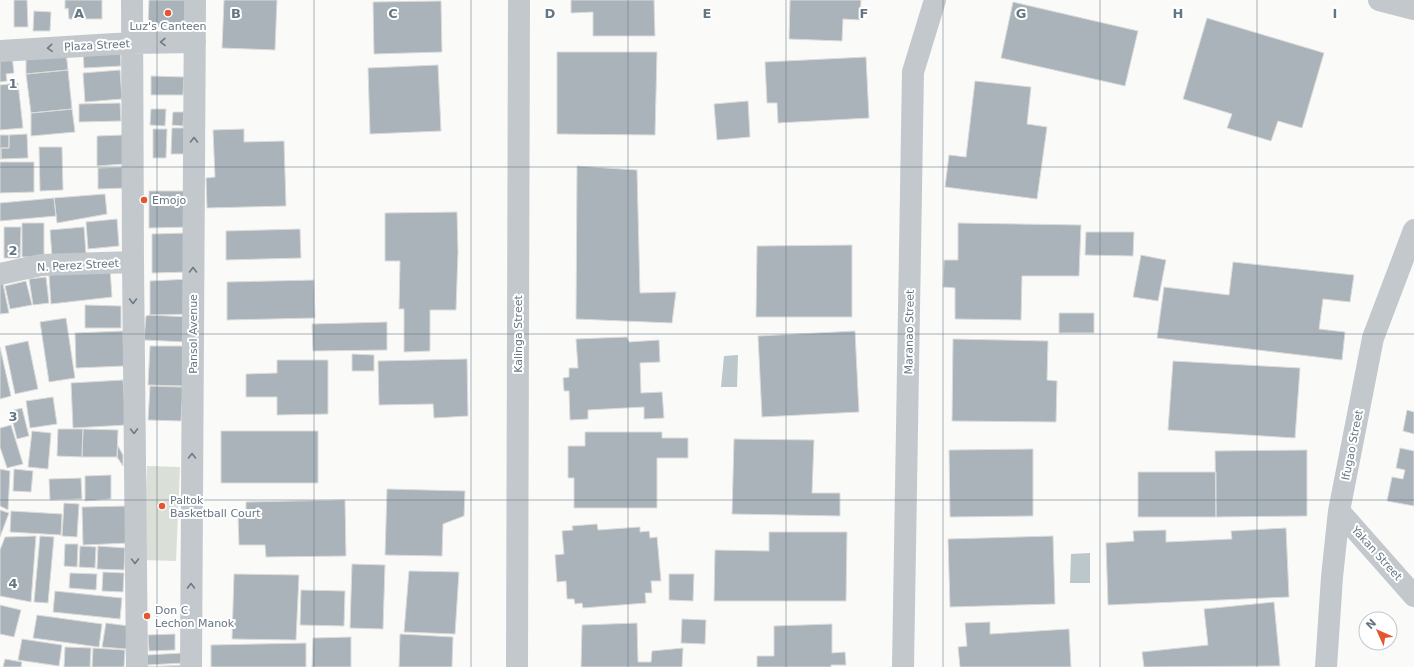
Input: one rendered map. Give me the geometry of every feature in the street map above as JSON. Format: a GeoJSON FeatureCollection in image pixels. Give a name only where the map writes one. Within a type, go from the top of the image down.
{"type":"FeatureCollection","features":[{"type":"Feature","properties":{"kind":"street"},"geometry":{"type":"LineString","coordinates":[[132,0],[131,43],[137,667]]}},
{"type":"Feature","properties":{"kind":"street","name":"Pansol Avenue"},"geometry":{"type":"LineString","coordinates":[[191,667],[195,0]]}},
{"type":"Feature","properties":{"kind":"street","name":"Kalinga Street"},"geometry":{"type":"LineString","coordinates":[[517,667],[519,0]]}},
{"type":"Feature","properties":{"kind":"street","name":"Maranao Street"},"geometry":{"type":"LineString","coordinates":[[904,667],[913,72],[935,0]]}},
{"type":"Feature","properties":{"kind":"street"},"geometry":{"type":"LineString","coordinates":[[1379,0],[1414,9]]}},
{"type":"Feature","properties":{"kind":"street","name":"Plaza Street"},"geometry":{"type":"LineString","coordinates":[[0,51],[131,43],[195,42]]}},
{"type":"Feature","properties":{"kind":"street","name":"Ifugao Street"},"geometry":{"type":"LineString","coordinates":[[1326,667],[1332,577],[1339,511],[1373,338],[1414,230]]}},
{"type":"Feature","properties":{"kind":"street","name":"N. Perez Street"},"geometry":{"type":"LineString","coordinates":[[0,274],[41,265],[133,262]]}},
{"type":"Feature","properties":{"kind":"street","name":"Yakan Street"},"geometry":{"type":"LineString","coordinates":[[1339,511],[1414,596]]}},
{"type":"Feature","properties":{"kind":"shaded area"},"geometry":{"type":"Polygon","coordinates":[[[738,355],[737,387],[721,387],[724,356],[738,355]]]}},
{"type":"Feature","properties":{"kind":"shaded area","name":"Paltok Basketball Court"},"geometry":{"type":"Polygon","coordinates":[[[147,466],[180,467],[176,561],[143,560],[147,466]]]}},
{"type":"Feature","properties":{"kind":"shaded area"},"geometry":{"type":"Polygon","coordinates":[[[1090,553],[1090,583],[1070,583],[1071,554],[1090,553]]]}},
{"type":"Feature","properties":{"kind":"building"},"geometry":{"type":"Polygon","coordinates":[[[14,0],[27,0],[28,27],[14,27],[14,0]]]}},
{"type":"Feature","properties":{"kind":"building"},"geometry":{"type":"Polygon","coordinates":[[[65,0],[102,0],[102,19],[69,19],[68,8],[65,9],[65,0]]]}},
{"type":"Feature","properties":{"kind":"building","name":"Luz's Canteen"},"geometry":{"type":"Polygon","coordinates":[[[149,0],[187,0],[186,27],[148,26],[149,0]]]}},
{"type":"Feature","properties":{"kind":"building"},"geometry":{"type":"Polygon","coordinates":[[[224,0],[277,0],[275,50],[222,48],[224,0]]]}},
{"type":"Feature","properties":{"kind":"building"},"geometry":{"type":"Polygon","coordinates":[[[571,0],[654,0],[655,36],[593,36],[593,12],[571,13],[571,0]]]}},
{"type":"Feature","properties":{"kind":"building"},"geometry":{"type":"Polygon","coordinates":[[[790,0],[861,0],[860,20],[843,19],[842,41],[789,39],[790,0]]]}},
{"type":"Feature","properties":{"kind":"building"},"geometry":{"type":"Polygon","coordinates":[[[441,1],[442,52],[374,54],[373,2],[441,1]]]}},
{"type":"Feature","properties":{"kind":"building"},"geometry":{"type":"Polygon","coordinates":[[[1013,2],[1138,31],[1125,86],[1001,58],[1013,2]]]}},
{"type":"Feature","properties":{"kind":"building"},"geometry":{"type":"Polygon","coordinates":[[[34,11],[51,12],[50,31],[33,31],[34,11]]]}},
{"type":"Feature","properties":{"kind":"building"},"geometry":{"type":"Polygon","coordinates":[[[1207,18],[1324,53],[1302,128],[1278,121],[1271,141],[1227,128],[1232,114],[1183,99],[1207,18]]]}},
{"type":"Feature","properties":{"kind":"building"},"geometry":{"type":"Polygon","coordinates":[[[120,49],[121,66],[84,68],[83,51],[120,49]]]}},
{"type":"Feature","properties":{"kind":"building"},"geometry":{"type":"Polygon","coordinates":[[[66,52],[68,70],[26,74],[26,56],[66,52]]]}},
{"type":"Feature","properties":{"kind":"building"},"geometry":{"type":"Polygon","coordinates":[[[557,52],[657,52],[655,135],[557,134],[557,52]]]}},
{"type":"Feature","properties":{"kind":"building"},"geometry":{"type":"Polygon","coordinates":[[[12,56],[14,73],[6,74],[7,81],[0,82],[0,57],[12,56]]]}},
{"type":"Feature","properties":{"kind":"building"},"geometry":{"type":"Polygon","coordinates":[[[866,57],[869,118],[778,123],[777,103],[767,103],[765,62],[866,57]]]}},
{"type":"Feature","properties":{"kind":"building"},"geometry":{"type":"Polygon","coordinates":[[[438,65],[441,131],[370,134],[368,68],[438,65]]]}},
{"type":"Feature","properties":{"kind":"building"},"geometry":{"type":"Polygon","coordinates":[[[68,70],[72,109],[31,113],[26,74],[68,70]]]}},
{"type":"Feature","properties":{"kind":"building"},"geometry":{"type":"Polygon","coordinates":[[[120,70],[122,99],[85,102],[83,73],[120,70]]]}},
{"type":"Feature","properties":{"kind":"building"},"geometry":{"type":"Polygon","coordinates":[[[151,76],[184,77],[183,95],[151,95],[151,76]]]}},
{"type":"Feature","properties":{"kind":"building"},"geometry":{"type":"Polygon","coordinates":[[[975,81],[1031,87],[1027,124],[1047,127],[1037,199],[945,187],[949,155],[966,157],[975,81]]]}},
{"type":"Feature","properties":{"kind":"building"},"geometry":{"type":"Polygon","coordinates":[[[18,83],[23,128],[0,130],[0,85],[18,83]]]}},
{"type":"Feature","properties":{"kind":"building"},"geometry":{"type":"Polygon","coordinates":[[[748,101],[750,137],[717,140],[714,104],[748,101]]]}},
{"type":"Feature","properties":{"kind":"building"},"geometry":{"type":"Polygon","coordinates":[[[120,103],[121,121],[79,122],[79,104],[120,103]]]}},
{"type":"Feature","properties":{"kind":"building"},"geometry":{"type":"Polygon","coordinates":[[[72,109],[75,132],[31,136],[31,113],[72,109]]]}},
{"type":"Feature","properties":{"kind":"building"},"geometry":{"type":"Polygon","coordinates":[[[151,109],[166,109],[165,126],[150,125],[151,109]]]}},
{"type":"Feature","properties":{"kind":"building"},"geometry":{"type":"Polygon","coordinates":[[[173,112],[184,112],[183,126],[172,125],[173,112]]]}},
{"type":"Feature","properties":{"kind":"building"},"geometry":{"type":"Polygon","coordinates":[[[172,128],[184,128],[184,154],[171,154],[172,128]]]}},
{"type":"Feature","properties":{"kind":"building"},"geometry":{"type":"Polygon","coordinates":[[[153,129],[167,129],[166,158],[153,158],[153,129]]]}},
{"type":"Feature","properties":{"kind":"building"},"geometry":{"type":"Polygon","coordinates":[[[244,129],[244,142],[284,141],[286,206],[207,208],[206,178],[215,177],[213,130],[244,129]]]}},
{"type":"Feature","properties":{"kind":"building"},"geometry":{"type":"Polygon","coordinates":[[[27,134],[28,158],[1,159],[1,148],[9,148],[9,135],[27,134]]]}},
{"type":"Feature","properties":{"kind":"building"},"geometry":{"type":"Polygon","coordinates":[[[0,135],[9,135],[9,148],[1,148],[1,159],[0,159],[0,135]]]}},
{"type":"Feature","properties":{"kind":"building"},"geometry":{"type":"Polygon","coordinates":[[[123,135],[124,164],[97,166],[97,136],[123,135]]]}},
{"type":"Feature","properties":{"kind":"building"},"geometry":{"type":"Polygon","coordinates":[[[39,147],[62,147],[63,190],[40,191],[39,147]]]}},
{"type":"Feature","properties":{"kind":"building"},"geometry":{"type":"Polygon","coordinates":[[[0,162],[34,162],[34,192],[0,193],[0,162]]]}},
{"type":"Feature","properties":{"kind":"building"},"geometry":{"type":"Polygon","coordinates":[[[577,166],[637,170],[640,293],[676,292],[672,323],[576,319],[577,166]]]}},
{"type":"Feature","properties":{"kind":"building"},"geometry":{"type":"Polygon","coordinates":[[[126,167],[126,188],[98,189],[98,168],[126,167]]]}},
{"type":"Feature","properties":{"kind":"building"},"geometry":{"type":"Polygon","coordinates":[[[149,191],[191,191],[191,227],[149,228],[149,191]]]}},
{"type":"Feature","properties":{"kind":"building"},"geometry":{"type":"Polygon","coordinates":[[[105,194],[107,214],[57,223],[54,198],[105,194]]]}},
{"type":"Feature","properties":{"kind":"building"},"geometry":{"type":"Polygon","coordinates":[[[54,198],[56,216],[0,221],[0,203],[54,198]]]}},
{"type":"Feature","properties":{"kind":"building"},"geometry":{"type":"Polygon","coordinates":[[[457,212],[458,252],[456,310],[430,310],[430,351],[404,352],[404,309],[399,309],[400,261],[385,261],[385,213],[457,212]]]}},
{"type":"Feature","properties":{"kind":"building"},"geometry":{"type":"Polygon","coordinates":[[[117,219],[119,246],[88,249],[86,222],[117,219]]]}},
{"type":"Feature","properties":{"kind":"building"},"geometry":{"type":"Polygon","coordinates":[[[22,223],[44,223],[44,257],[22,257],[22,223]]]}},
{"type":"Feature","properties":{"kind":"building"},"geometry":{"type":"Polygon","coordinates":[[[958,223],[1081,225],[1079,276],[1022,276],[1021,320],[955,319],[955,288],[943,287],[944,260],[958,260],[958,223]]]}},
{"type":"Feature","properties":{"kind":"building"},"geometry":{"type":"Polygon","coordinates":[[[4,227],[21,227],[20,258],[4,258],[4,227]]]}},
{"type":"Feature","properties":{"kind":"building"},"geometry":{"type":"Polygon","coordinates":[[[84,227],[86,254],[52,257],[50,230],[84,227]]]}},
{"type":"Feature","properties":{"kind":"building"},"geometry":{"type":"Polygon","coordinates":[[[300,229],[301,258],[226,260],[226,231],[300,229]]]}},
{"type":"Feature","properties":{"kind":"building"},"geometry":{"type":"Polygon","coordinates":[[[1086,232],[1134,232],[1133,256],[1085,255],[1086,232]]]}},
{"type":"Feature","properties":{"kind":"building"},"geometry":{"type":"Polygon","coordinates":[[[188,233],[188,272],[152,273],[152,234],[188,233]]]}},
{"type":"Feature","properties":{"kind":"building"},"geometry":{"type":"Polygon","coordinates":[[[852,245],[852,317],[756,317],[757,246],[852,245]]]}},
{"type":"Feature","properties":{"kind":"building"},"geometry":{"type":"Polygon","coordinates":[[[1141,255],[1166,260],[1158,301],[1133,297],[1141,255]]]}},
{"type":"Feature","properties":{"kind":"building"},"geometry":{"type":"Polygon","coordinates":[[[1233,262],[1354,275],[1350,302],[1323,299],[1319,329],[1345,332],[1342,360],[1157,338],[1164,287],[1229,295],[1233,262]]]}},
{"type":"Feature","properties":{"kind":"building"},"geometry":{"type":"Polygon","coordinates":[[[110,269],[112,297],[51,304],[49,275],[110,269]]]}},
{"type":"Feature","properties":{"kind":"building"},"geometry":{"type":"Polygon","coordinates":[[[46,277],[49,303],[33,305],[29,279],[46,277]]]}},
{"type":"Feature","properties":{"kind":"building"},"geometry":{"type":"Polygon","coordinates":[[[2,279],[9,313],[0,314],[0,280],[2,279]]]}},
{"type":"Feature","properties":{"kind":"building"},"geometry":{"type":"Polygon","coordinates":[[[190,279],[191,314],[150,315],[150,281],[190,279]]]}},
{"type":"Feature","properties":{"kind":"building"},"geometry":{"type":"Polygon","coordinates":[[[314,280],[315,318],[227,320],[227,282],[314,280]]]}},
{"type":"Feature","properties":{"kind":"building"},"geometry":{"type":"Polygon","coordinates":[[[26,281],[32,305],[10,309],[5,286],[26,281]]]}},
{"type":"Feature","properties":{"kind":"building"},"geometry":{"type":"Polygon","coordinates":[[[85,305],[121,306],[121,328],[85,328],[85,305]]]}},
{"type":"Feature","properties":{"kind":"building"},"geometry":{"type":"Polygon","coordinates":[[[1059,313],[1094,313],[1094,333],[1059,333],[1059,313]]]}},
{"type":"Feature","properties":{"kind":"building"},"geometry":{"type":"Polygon","coordinates":[[[146,316],[187,317],[186,342],[144,340],[146,316]]]}},
{"type":"Feature","properties":{"kind":"building"},"geometry":{"type":"Polygon","coordinates":[[[66,318],[75,378],[49,382],[40,322],[66,318]]]}},
{"type":"Feature","properties":{"kind":"building"},"geometry":{"type":"Polygon","coordinates":[[[387,322],[387,350],[313,351],[312,324],[387,322]]]}},
{"type":"Feature","properties":{"kind":"building"},"geometry":{"type":"Polygon","coordinates":[[[123,331],[124,366],[76,368],[75,333],[123,331]]]}},
{"type":"Feature","properties":{"kind":"building"},"geometry":{"type":"Polygon","coordinates":[[[855,331],[859,412],[762,417],[758,336],[855,331]]]}},
{"type":"Feature","properties":{"kind":"building"},"geometry":{"type":"Polygon","coordinates":[[[627,337],[629,342],[659,340],[660,362],[640,363],[641,393],[662,392],[664,418],[644,419],[644,407],[588,410],[588,419],[570,420],[569,391],[564,391],[563,378],[569,377],[569,368],[578,368],[576,339],[627,337]]]}},
{"type":"Feature","properties":{"kind":"building"},"geometry":{"type":"Polygon","coordinates":[[[953,339],[1048,341],[1047,380],[1057,381],[1056,422],[952,421],[953,339]]]}},
{"type":"Feature","properties":{"kind":"building"},"geometry":{"type":"Polygon","coordinates":[[[28,341],[38,389],[15,394],[5,346],[28,341]]]}},
{"type":"Feature","properties":{"kind":"building"},"geometry":{"type":"Polygon","coordinates":[[[150,346],[184,346],[183,386],[148,385],[150,346]]]}},
{"type":"Feature","properties":{"kind":"building"},"geometry":{"type":"Polygon","coordinates":[[[0,347],[11,396],[0,399],[0,347]]]}},
{"type":"Feature","properties":{"kind":"building"},"geometry":{"type":"Polygon","coordinates":[[[352,354],[374,355],[374,371],[352,371],[352,354]]]}},
{"type":"Feature","properties":{"kind":"building"},"geometry":{"type":"Polygon","coordinates":[[[467,359],[468,416],[434,418],[433,404],[379,405],[378,361],[467,359]]]}},
{"type":"Feature","properties":{"kind":"building"},"geometry":{"type":"Polygon","coordinates":[[[277,360],[328,360],[328,414],[277,415],[277,397],[246,397],[246,374],[277,373],[277,360]]]}},
{"type":"Feature","properties":{"kind":"building"},"geometry":{"type":"Polygon","coordinates":[[[1173,361],[1300,368],[1295,438],[1168,430],[1173,361]]]}},
{"type":"Feature","properties":{"kind":"building"},"geometry":{"type":"Polygon","coordinates":[[[123,380],[126,425],[73,428],[71,383],[123,380]]]}},
{"type":"Feature","properties":{"kind":"building"},"geometry":{"type":"Polygon","coordinates":[[[150,386],[183,387],[181,421],[148,420],[150,386]]]}},
{"type":"Feature","properties":{"kind":"building"},"geometry":{"type":"Polygon","coordinates":[[[53,397],[57,424],[30,428],[26,401],[53,397]]]}},
{"type":"Feature","properties":{"kind":"building"},"geometry":{"type":"Polygon","coordinates":[[[22,408],[29,436],[17,439],[10,411],[22,408]]]}},
{"type":"Feature","properties":{"kind":"building"},"geometry":{"type":"Polygon","coordinates":[[[1407,410],[1414,412],[1414,434],[1403,431],[1407,410]]]}},
{"type":"Feature","properties":{"kind":"building"},"geometry":{"type":"Polygon","coordinates":[[[11,425],[23,464],[7,468],[0,447],[0,428],[11,425]]]}},
{"type":"Feature","properties":{"kind":"building"},"geometry":{"type":"Polygon","coordinates":[[[58,429],[83,429],[82,457],[57,456],[58,429]]]}},
{"type":"Feature","properties":{"kind":"building"},"geometry":{"type":"Polygon","coordinates":[[[83,429],[118,430],[117,457],[82,457],[83,429]]]}},
{"type":"Feature","properties":{"kind":"building"},"geometry":{"type":"Polygon","coordinates":[[[32,431],[51,433],[48,469],[28,467],[32,431]]]}},
{"type":"Feature","properties":{"kind":"building"},"geometry":{"type":"Polygon","coordinates":[[[221,431],[318,431],[318,483],[221,483],[221,431]]]}},
{"type":"Feature","properties":{"kind":"building"},"geometry":{"type":"Polygon","coordinates":[[[585,432],[662,432],[662,438],[688,438],[688,458],[657,458],[657,508],[574,508],[574,478],[568,478],[568,446],[585,446],[585,432]]]}},
{"type":"Feature","properties":{"kind":"building"},"geometry":{"type":"Polygon","coordinates":[[[734,439],[814,440],[812,493],[840,493],[840,516],[732,514],[734,439]]]}},
{"type":"Feature","properties":{"kind":"building"},"geometry":{"type":"Polygon","coordinates":[[[118,446],[123,455],[123,466],[117,457],[118,446]]]}},
{"type":"Feature","properties":{"kind":"building"},"geometry":{"type":"Polygon","coordinates":[[[1400,448],[1414,451],[1414,506],[1387,501],[1392,477],[1403,479],[1405,470],[1396,468],[1400,448]]]}},
{"type":"Feature","properties":{"kind":"building"},"geometry":{"type":"Polygon","coordinates":[[[1033,449],[1033,516],[950,517],[949,450],[1033,449]]]}},
{"type":"Feature","properties":{"kind":"building"},"geometry":{"type":"Polygon","coordinates":[[[1307,450],[1307,516],[1216,517],[1215,451],[1307,450]]]}},
{"type":"Feature","properties":{"kind":"building"},"geometry":{"type":"Polygon","coordinates":[[[0,469],[10,471],[8,510],[0,506],[0,469]]]}},
{"type":"Feature","properties":{"kind":"building"},"geometry":{"type":"Polygon","coordinates":[[[14,469],[33,471],[31,492],[13,491],[14,469]]]}},
{"type":"Feature","properties":{"kind":"building"},"geometry":{"type":"Polygon","coordinates":[[[1138,472],[1216,472],[1216,517],[1138,517],[1138,472]]]}},
{"type":"Feature","properties":{"kind":"building"},"geometry":{"type":"Polygon","coordinates":[[[111,475],[111,499],[85,501],[85,476],[111,475]]]}},
{"type":"Feature","properties":{"kind":"building"},"geometry":{"type":"Polygon","coordinates":[[[81,478],[82,499],[50,500],[49,479],[81,478]]]}},
{"type":"Feature","properties":{"kind":"building"},"geometry":{"type":"Polygon","coordinates":[[[387,489],[465,491],[464,516],[443,524],[442,556],[385,555],[387,489]]]}},
{"type":"Feature","properties":{"kind":"building"},"geometry":{"type":"Polygon","coordinates":[[[345,500],[346,556],[266,557],[265,545],[239,545],[238,516],[246,516],[246,502],[345,500]]]}},
{"type":"Feature","properties":{"kind":"building"},"geometry":{"type":"Polygon","coordinates":[[[64,503],[79,504],[77,537],[62,536],[64,503]]]}},
{"type":"Feature","properties":{"kind":"building"},"geometry":{"type":"Polygon","coordinates":[[[128,506],[129,543],[83,545],[82,507],[128,506]]]}},
{"type":"Feature","properties":{"kind":"building"},"geometry":{"type":"Polygon","coordinates":[[[0,510],[9,513],[0,537],[0,510]]]}},
{"type":"Feature","properties":{"kind":"building"},"geometry":{"type":"Polygon","coordinates":[[[11,511],[62,514],[61,535],[10,532],[11,511]]]}},
{"type":"Feature","properties":{"kind":"building"},"geometry":{"type":"Polygon","coordinates":[[[597,524],[598,530],[640,527],[640,532],[649,531],[650,538],[657,537],[661,581],[651,581],[652,593],[645,593],[646,603],[583,608],[582,603],[575,604],[574,599],[567,599],[566,581],[557,582],[555,555],[564,554],[562,531],[573,530],[572,526],[597,524]]]}},
{"type":"Feature","properties":{"kind":"building"},"geometry":{"type":"Polygon","coordinates":[[[1286,528],[1289,597],[1108,605],[1106,543],[1134,541],[1133,531],[1166,530],[1166,542],[1232,539],[1231,531],[1286,528]]]}},
{"type":"Feature","properties":{"kind":"building"},"geometry":{"type":"Polygon","coordinates":[[[769,532],[847,532],[846,601],[714,601],[715,550],[769,551],[769,532]]]}},
{"type":"Feature","properties":{"kind":"building"},"geometry":{"type":"Polygon","coordinates":[[[36,536],[31,602],[0,596],[0,550],[5,537],[36,536]]]}},
{"type":"Feature","properties":{"kind":"building"},"geometry":{"type":"Polygon","coordinates":[[[40,536],[54,537],[48,603],[34,602],[40,536]]]}},
{"type":"Feature","properties":{"kind":"building"},"geometry":{"type":"Polygon","coordinates":[[[1053,536],[1055,604],[950,607],[948,539],[1053,536]]]}},
{"type":"Feature","properties":{"kind":"building"},"geometry":{"type":"Polygon","coordinates":[[[65,544],[78,544],[77,567],[64,566],[65,544]]]}},
{"type":"Feature","properties":{"kind":"building"},"geometry":{"type":"Polygon","coordinates":[[[80,546],[96,547],[95,568],[79,567],[80,546]]]}},
{"type":"Feature","properties":{"kind":"building"},"geometry":{"type":"Polygon","coordinates":[[[98,546],[125,548],[124,570],[97,569],[98,546]]]}},
{"type":"Feature","properties":{"kind":"building"},"geometry":{"type":"Polygon","coordinates":[[[352,564],[385,565],[383,629],[350,628],[352,564]]]}},
{"type":"Feature","properties":{"kind":"building"},"geometry":{"type":"Polygon","coordinates":[[[409,571],[459,572],[455,634],[404,632],[409,571]]]}},
{"type":"Feature","properties":{"kind":"building"},"geometry":{"type":"Polygon","coordinates":[[[103,572],[124,573],[123,592],[102,591],[103,572]]]}},
{"type":"Feature","properties":{"kind":"building"},"geometry":{"type":"Polygon","coordinates":[[[70,573],[97,574],[96,590],[69,588],[70,573]]]}},
{"type":"Feature","properties":{"kind":"building"},"geometry":{"type":"Polygon","coordinates":[[[234,574],[299,575],[296,640],[232,639],[234,574]]]}},
{"type":"Feature","properties":{"kind":"building"},"geometry":{"type":"Polygon","coordinates":[[[669,574],[694,574],[693,601],[669,600],[669,574]]]}},
{"type":"Feature","properties":{"kind":"building"},"geometry":{"type":"Polygon","coordinates":[[[301,590],[345,591],[344,626],[300,625],[301,590]]]}},
{"type":"Feature","properties":{"kind":"building"},"geometry":{"type":"Polygon","coordinates":[[[55,591],[122,598],[120,619],[53,612],[55,591]]]}},
{"type":"Feature","properties":{"kind":"building"},"geometry":{"type":"Polygon","coordinates":[[[1274,602],[1280,666],[1144,667],[1142,652],[1208,645],[1204,609],[1274,602]]]}},
{"type":"Feature","properties":{"kind":"building"},"geometry":{"type":"Polygon","coordinates":[[[0,605],[21,610],[14,637],[0,634],[0,605]]]}},
{"type":"Feature","properties":{"kind":"building"},"geometry":{"type":"Polygon","coordinates":[[[37,615],[102,624],[99,647],[33,638],[37,615]]]}},
{"type":"Feature","properties":{"kind":"building"},"geometry":{"type":"Polygon","coordinates":[[[682,619],[706,620],[705,644],[681,643],[682,619]]]}},
{"type":"Feature","properties":{"kind":"building"},"geometry":{"type":"Polygon","coordinates":[[[990,622],[990,634],[1069,629],[1071,667],[960,667],[958,647],[967,646],[965,623],[990,622]]]}},
{"type":"Feature","properties":{"kind":"building"},"geometry":{"type":"Polygon","coordinates":[[[106,623],[129,626],[126,649],[102,647],[106,623]]]}},
{"type":"Feature","properties":{"kind":"building"},"geometry":{"type":"Polygon","coordinates":[[[637,623],[638,662],[651,662],[652,651],[683,648],[682,667],[581,667],[582,625],[637,623]]]}},
{"type":"Feature","properties":{"kind":"building"},"geometry":{"type":"Polygon","coordinates":[[[832,624],[832,653],[845,652],[846,665],[831,665],[831,667],[757,667],[757,656],[774,656],[774,626],[832,624]]]}},
{"type":"Feature","properties":{"kind":"building"},"geometry":{"type":"Polygon","coordinates":[[[175,634],[175,650],[149,651],[148,635],[175,634]]]}},
{"type":"Feature","properties":{"kind":"building"},"geometry":{"type":"Polygon","coordinates":[[[400,634],[453,637],[452,667],[399,667],[400,634]]]}},
{"type":"Feature","properties":{"kind":"building"},"geometry":{"type":"Polygon","coordinates":[[[351,637],[351,667],[312,667],[313,638],[351,637]]]}},
{"type":"Feature","properties":{"kind":"building"},"geometry":{"type":"Polygon","coordinates":[[[22,639],[62,645],[59,666],[18,660],[22,639]]]}},
{"type":"Feature","properties":{"kind":"building"},"geometry":{"type":"Polygon","coordinates":[[[306,643],[306,667],[211,667],[211,645],[306,643]]]}},
{"type":"Feature","properties":{"kind":"building"},"geometry":{"type":"Polygon","coordinates":[[[65,647],[91,648],[90,667],[64,667],[65,647]]]}},
{"type":"Feature","properties":{"kind":"building"},"geometry":{"type":"Polygon","coordinates":[[[93,648],[125,650],[124,667],[92,667],[93,648]]]}},
{"type":"Feature","properties":{"kind":"building"},"geometry":{"type":"Polygon","coordinates":[[[183,653],[184,663],[147,665],[147,655],[183,653]]]}},
{"type":"Feature","properties":{"kind":"building"},"geometry":{"type":"Polygon","coordinates":[[[5,659],[22,662],[21,667],[3,667],[5,659]]]}},
{"type":"Feature","properties":{"kind":"building"},"geometry":{"type":"Polygon","coordinates":[[[184,665],[184,667],[146,667],[184,665]]]}},
{"type":"Feature","properties":{"kind":"place","name":"Luz's Canteen"},"geometry":{"type":"Point","coordinates":[168,13]}},
{"type":"Feature","properties":{"kind":"place","name":"Emojo"},"geometry":{"type":"Point","coordinates":[144,200]}},
{"type":"Feature","properties":{"kind":"place","name":"Paltok Basketball Court"},"geometry":{"type":"Point","coordinates":[162,506]}},
{"type":"Feature","properties":{"kind":"place","name":"Don C Lechon Manok"},"geometry":{"type":"Point","coordinates":[147,616]}}]}
